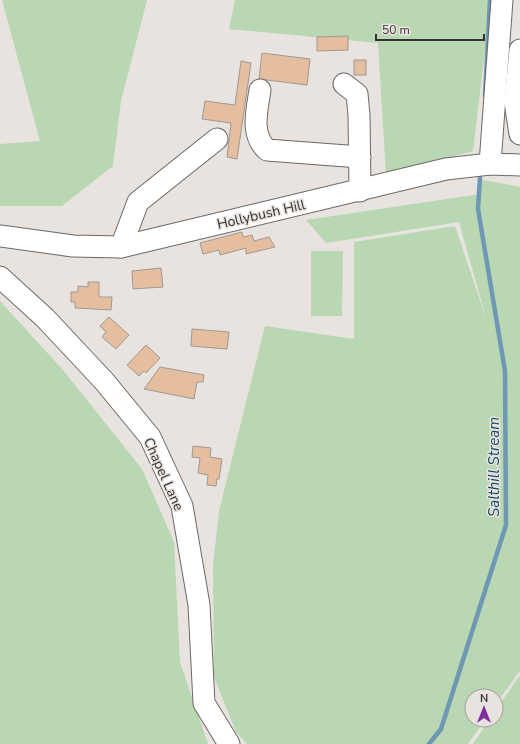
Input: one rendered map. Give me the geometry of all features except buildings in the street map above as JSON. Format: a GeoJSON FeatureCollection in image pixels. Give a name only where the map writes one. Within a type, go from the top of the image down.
{"type":"FeatureCollection","features":[{"type":"Feature","properties":{"kind":"street"},"geometry":{"type":"LineString","coordinates":[[490,164],[502,0]]}},
{"type":"Feature","properties":{"kind":"street"},"geometry":{"type":"LineString","coordinates":[[520,50],[515,102],[520,134]]}},
{"type":"Feature","properties":{"kind":"street"},"geometry":{"type":"LineString","coordinates":[[344,84],[357,94],[360,191]]}},
{"type":"Feature","properties":{"kind":"street"},"geometry":{"type":"LineString","coordinates":[[260,90],[256,119],[256,134],[259,143],[266,150],[360,157]]}},
{"type":"Feature","properties":{"kind":"street"},"geometry":{"type":"LineString","coordinates":[[121,247],[138,202],[217,139]]}},
{"type":"Feature","properties":{"kind":"street","name":"Hollybush Hill"},"geometry":{"type":"LineString","coordinates":[[0,236],[73,246],[121,247],[360,191],[446,169],[490,164],[520,165]]}},
{"type":"Feature","properties":{"kind":"street","name":"Chapel Lane"},"geometry":{"type":"LineString","coordinates":[[0,277],[45,318],[104,382],[150,437],[182,506],[199,605],[204,704],[229,744]]}},
{"type":"Feature","properties":{"kind":"green space"},"geometry":{"type":"Polygon","coordinates":[[[2,0],[147,0],[121,101],[113,166],[62,206],[0,206],[0,144],[40,141],[2,0]]]}},
{"type":"Feature","properties":{"kind":"green space"},"geometry":{"type":"Polygon","coordinates":[[[235,0],[491,0],[473,151],[386,175],[378,43],[229,29],[235,0]]]}},
{"type":"Feature","properties":{"kind":"green space"},"geometry":{"type":"Polygon","coordinates":[[[478,179],[520,187],[520,671],[504,693],[504,688],[464,688],[464,728],[479,728],[468,744],[247,744],[236,732],[214,677],[213,565],[219,511],[265,326],[354,339],[354,242],[455,226],[487,321],[459,222],[326,243],[306,220],[480,194],[478,179]]]}},
{"type":"Feature","properties":{"kind":"green space"},"geometry":{"type":"Polygon","coordinates":[[[311,251],[343,251],[342,316],[311,316],[311,251]]]}},
{"type":"Feature","properties":{"kind":"green space"},"geometry":{"type":"Polygon","coordinates":[[[0,301],[63,370],[142,469],[174,542],[180,662],[208,744],[0,744],[0,301]]]}},
{"type":"Feature","properties":{"kind":"green space"},"geometry":{"type":"Polygon","coordinates":[[[520,675],[520,744],[473,744],[484,728],[504,728],[504,698],[520,675]]]}},
{"type":"Feature","properties":{"kind":"waterway","name":"Salthill Stream"},"geometry":{"type":"LineString","coordinates":[[485,96],[490,0]]}},
{"type":"Feature","properties":{"kind":"waterway","name":"Salthill Stream"},"geometry":{"type":"LineString","coordinates":[[429,744],[441,729],[506,525],[505,371],[478,209],[480,178]]}}]}
